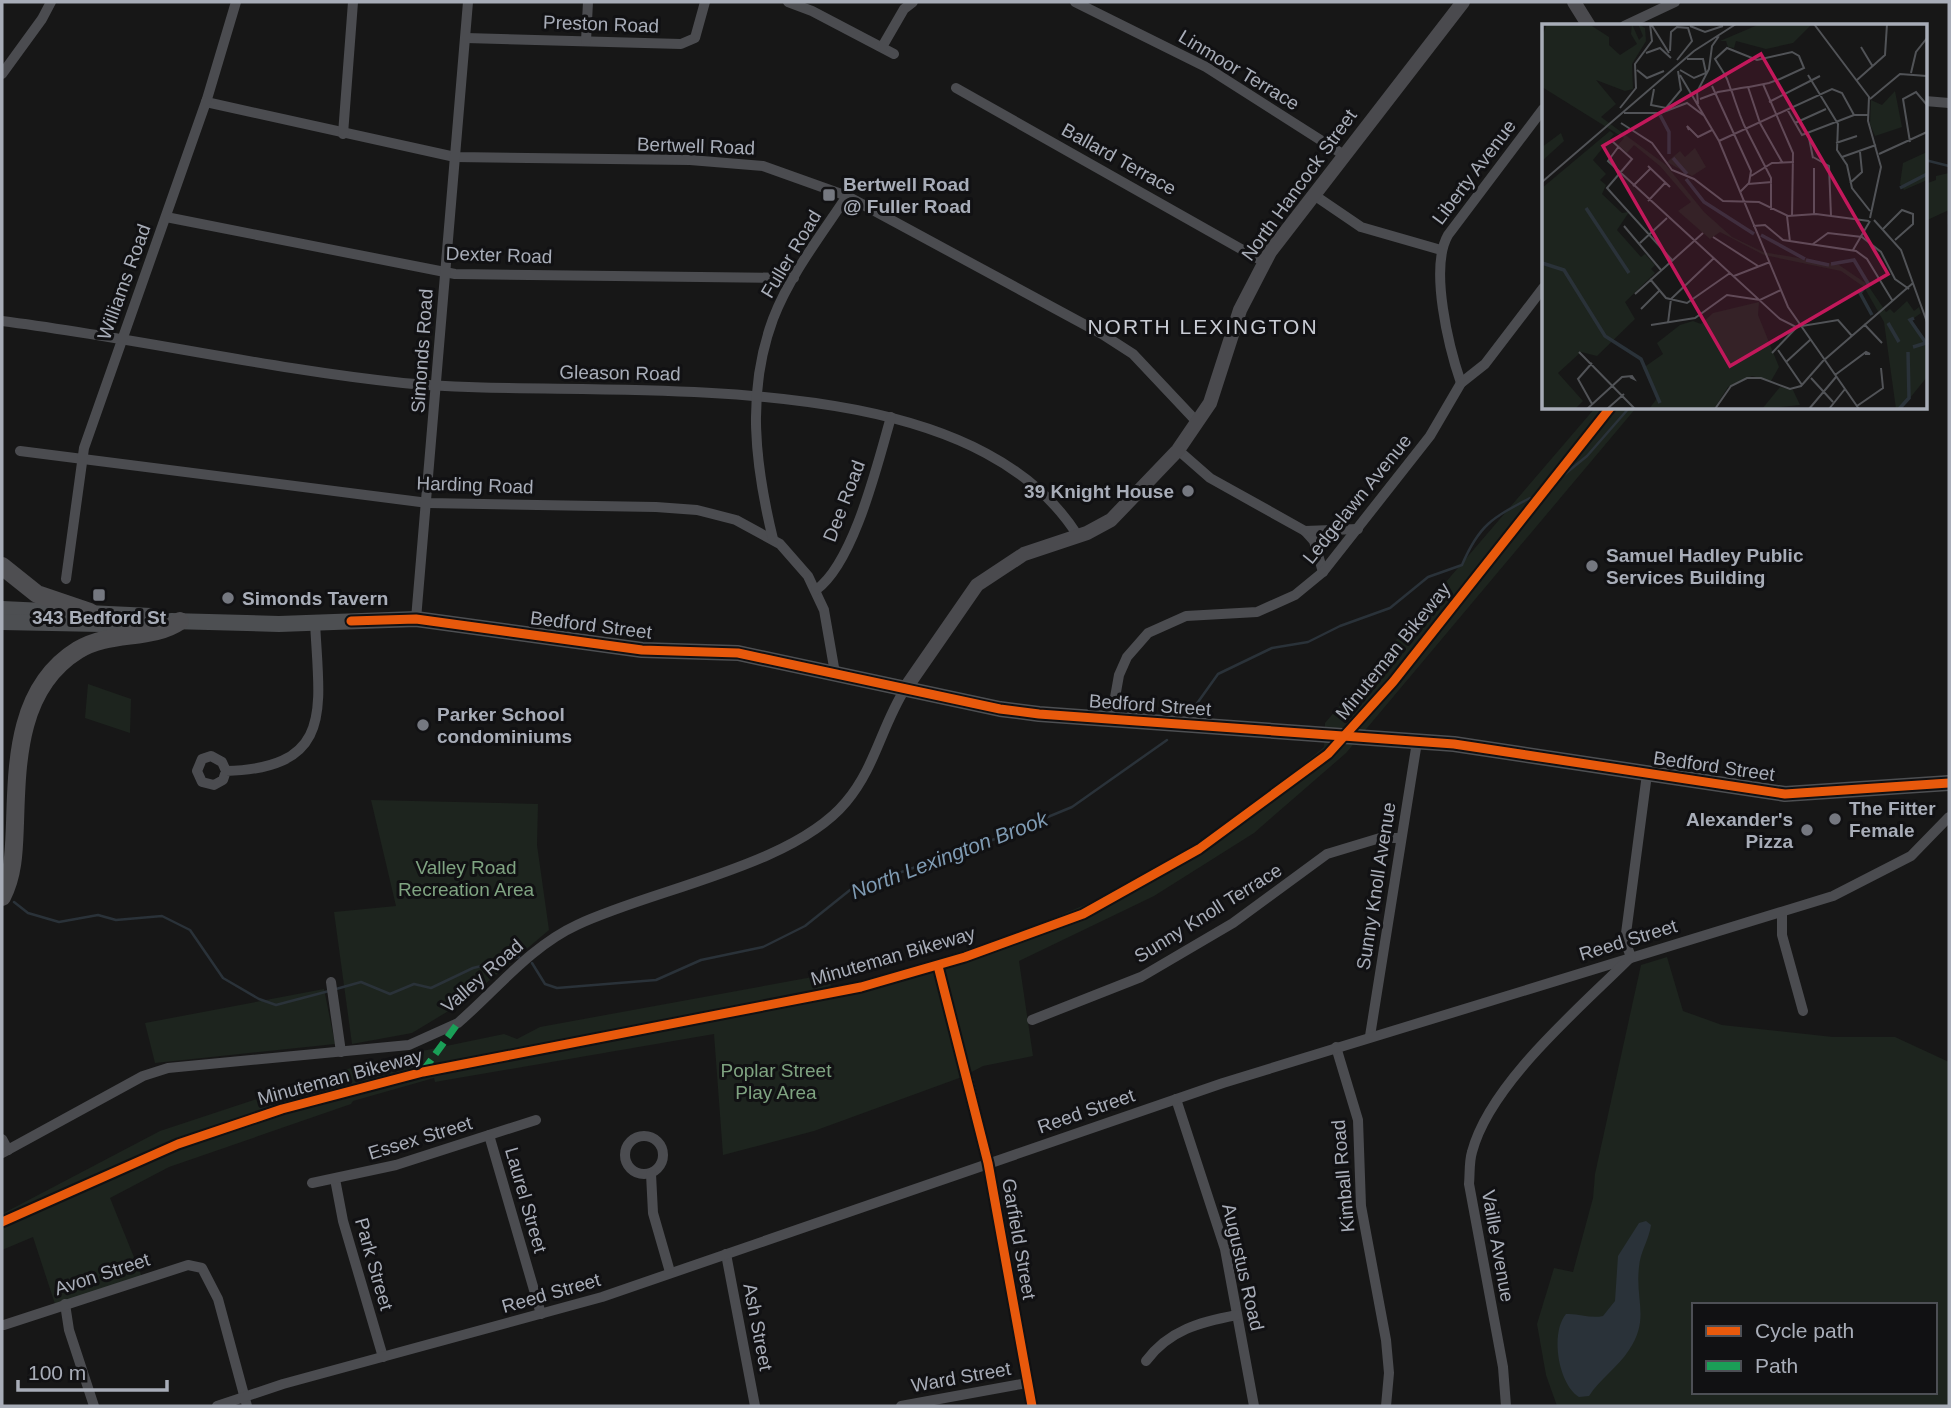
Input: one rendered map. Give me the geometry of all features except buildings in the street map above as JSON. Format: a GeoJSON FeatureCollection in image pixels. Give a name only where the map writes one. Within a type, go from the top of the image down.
{"type":"FeatureCollection","features":[{"type":"Feature","properties":{"kind":"highway"},"geometry":{"type":"LineString","coordinates":[[2,566],[37,594],[90,612]]}},
{"type":"Feature","properties":{"kind":"highway"},"geometry":{"type":"LineString","coordinates":[[2,897],[14,853],[23,727],[44,681],[64,660],[87,646],[119,636],[167,630],[176,621]]}},
{"type":"Feature","properties":{"kind":"main road","name":"Bedford Street"},"geometry":{"type":"LineString","coordinates":[[2,609],[146,615],[176,621]]}},
{"type":"Feature","properties":{"kind":"main road","name":"Bedford Street"},"geometry":{"type":"LineString","coordinates":[[2,622],[151,625],[176,621],[315,622],[416,619],[642,650],[738,653],[1004,710],[1466,746],[1785,794],[1949,783]]}},
{"type":"Feature","properties":{"kind":"street"},"geometry":{"type":"LineString","coordinates":[[2,74],[43,19],[51,2]]}},
{"type":"Feature","properties":{"kind":"street","name":"Williams Road"},"geometry":{"type":"LineString","coordinates":[[66,579],[81,459],[206,103],[236,2]]}},
{"type":"Feature","properties":{"kind":"street"},"geometry":{"type":"LineString","coordinates":[[343,134],[353,2]]}},
{"type":"Feature","properties":{"kind":"street","name":"Simonds Road"},"geometry":{"type":"LineString","coordinates":[[416,619],[428,503],[435,385],[468,2]]}},
{"type":"Feature","properties":{"kind":"street"},"geometry":{"type":"LineString","coordinates":[[586,41],[588,2]]}},
{"type":"Feature","properties":{"kind":"street","name":"Preston Road"},"geometry":{"type":"LineString","coordinates":[[466,38],[681,44],[695,38],[705,2]]}},
{"type":"Feature","properties":{"kind":"street"},"geometry":{"type":"LineString","coordinates":[[789,2],[813,11],[894,54]]}},
{"type":"Feature","properties":{"kind":"street"},"geometry":{"type":"LineString","coordinates":[[882,47],[904,9],[913,2]]}},
{"type":"Feature","properties":{"kind":"street","name":"Linmoor Terrace"},"geometry":{"type":"LineString","coordinates":[[1075,2],[1206,67],[1344,155]]}},
{"type":"Feature","properties":{"kind":"street","name":"North Hancock Street"},"geometry":{"type":"LineString","coordinates":[[905,689],[977,585],[1024,555],[1078,536],[1111,520],[1178,450],[1210,403],[1245,298],[1264,262],[1463,2]]}},
{"type":"Feature","properties":{"kind":"street"},"geometry":{"type":"LineString","coordinates":[[1574,2],[1588,24]]}},
{"type":"Feature","properties":{"kind":"street"},"geometry":{"type":"LineString","coordinates":[[1628,24],[1675,2]]}},
{"type":"Feature","properties":{"kind":"street","name":"Ballard Terrace"},"geometry":{"type":"LineString","coordinates":[[956,88],[1264,262]]}},
{"type":"Feature","properties":{"kind":"street"},"geometry":{"type":"LineString","coordinates":[[1926,101],[1949,103]]}},
{"type":"Feature","properties":{"kind":"street","name":"Bertwell Road"},"geometry":{"type":"LineString","coordinates":[[206,103],[455,157],[729,161],[763,166],[847,196],[1133,354],[1198,423]]}},
{"type":"Feature","properties":{"kind":"street","name":"Liberty Avenue"},"geometry":{"type":"LineString","coordinates":[[1461,383],[1451,355],[1440,269],[1441,250],[1448,235],[1542,110]]}},
{"type":"Feature","properties":{"kind":"street"},"geometry":{"type":"LineString","coordinates":[[1314,195],[1345,220],[1361,227],[1441,250]]}},
{"type":"Feature","properties":{"kind":"street","name":"Fuller Road"},"geometry":{"type":"LineString","coordinates":[[773,539],[757,468],[754,433],[758,378],[774,318],[794,278],[847,196]]}},
{"type":"Feature","properties":{"kind":"street","name":"Dexter Road"},"geometry":{"type":"LineString","coordinates":[[166,217],[303,246],[445,271],[794,278]]}},
{"type":"Feature","properties":{"kind":"street","name":"Ledgelawn Avenue"},"geometry":{"type":"LineString","coordinates":[[1111,720],[1119,675],[1127,657],[1148,633],[1186,616],[1257,612],[1295,595],[1322,572],[1444,417],[1461,383],[1485,364],[1542,289]]}},
{"type":"Feature","properties":{"kind":"street","name":"Gleason Road"},"geometry":{"type":"LineString","coordinates":[[2,321],[321,372],[435,385],[689,392],[862,409],[963,443],[1004,466],[1046,497],[1078,536]]}},
{"type":"Feature","properties":{"kind":"street","name":"Dee Road"},"geometry":{"type":"LineString","coordinates":[[816,590],[834,573],[862,510],[891,417]]}},
{"type":"Feature","properties":{"kind":"street"},"geometry":{"type":"LineString","coordinates":[[1178,450],[1210,478],[1305,531],[1314,541],[1322,572]]}},
{"type":"Feature","properties":{"kind":"street","name":"Harding Road"},"geometry":{"type":"LineString","coordinates":[[20,451],[428,503],[697,510],[736,520],[773,539],[799,564],[816,590],[829,633],[835,673]]}},
{"type":"Feature","properties":{"kind":"street"},"geometry":{"type":"LineString","coordinates":[[1305,531],[1358,529]]}},
{"type":"Feature","properties":{"kind":"street"},"geometry":{"type":"LineString","coordinates":[[226,771],[264,769],[279,764],[293,756],[309,738],[318,702],[315,622]]}},
{"type":"Feature","properties":{"kind":"street","name":"Valley Road"},"geometry":{"type":"LineString","coordinates":[[5,1152],[143,1076],[169,1068],[409,1045],[458,1023],[530,958],[575,926],[757,860],[817,827],[845,803],[860,783],[873,762],[905,689]]}},
{"type":"Feature","properties":{"kind":"street","name":"Sunny Knoll Avenue"},"geometry":{"type":"LineString","coordinates":[[1370,1036],[1417,742]]}},
{"type":"Feature","properties":{"kind":"street"},"geometry":{"type":"LineString","coordinates":[[1631,957],[1625,941],[1647,774]]}},
{"type":"Feature","properties":{"kind":"street","name":"Reed Street"},"geometry":{"type":"LineString","coordinates":[[217,1406],[246,1401],[383,1357],[541,1314],[1370,1036],[1833,896],[1887,871],[1911,856],[1949,817]]}},
{"type":"Feature","properties":{"kind":"street","name":"Sunny Knoll Terrace"},"geometry":{"type":"LineString","coordinates":[[1031,1020],[1141,977],[1233,923],[1327,854],[1381,838],[1401,838]]}},
{"type":"Feature","properties":{"kind":"street"},"geometry":{"type":"LineString","coordinates":[[1782,912],[1782,935],[1803,1011]]}},
{"type":"Feature","properties":{"kind":"street","name":"Vaille Avenue"},"geometry":{"type":"LineString","coordinates":[[1506,1406],[1501,1358],[1469,1184],[1471,1154],[1490,1112],[1525,1064],[1631,957]]}},
{"type":"Feature","properties":{"kind":"street"},"geometry":{"type":"LineString","coordinates":[[1583,971],[1596,991]]}},
{"type":"Feature","properties":{"kind":"street"},"geometry":{"type":"LineString","coordinates":[[331,982],[341,1052]]}},
{"type":"Feature","properties":{"kind":"street","name":"Kimball Road"},"geometry":{"type":"LineString","coordinates":[[1336,1047],[1358,1120],[1360,1206],[1387,1343],[1390,1373],[1386,1406]]}},
{"type":"Feature","properties":{"kind":"street","name":"Garfield Street"},"geometry":{"type":"LineString","coordinates":[[968,1079],[988,1163],[1032,1406]]}},
{"type":"Feature","properties":{"kind":"street","name":"Augustus Road"},"geometry":{"type":"LineString","coordinates":[[1176,1099],[1225,1249],[1254,1406]]}},
{"type":"Feature","properties":{"kind":"street","name":"Essex Street"},"geometry":{"type":"LineString","coordinates":[[312,1183],[396,1165],[536,1120]]}},
{"type":"Feature","properties":{"kind":"street","name":"Laurel Street"},"geometry":{"type":"LineString","coordinates":[[489,1135],[541,1314]]}},
{"type":"Feature","properties":{"kind":"street"},"geometry":{"type":"LineString","coordinates":[[2,1139],[5,1152]]}},
{"type":"Feature","properties":{"kind":"street"},"geometry":{"type":"LineString","coordinates":[[651,1174],[653,1213],[670,1272]]}},
{"type":"Feature","properties":{"kind":"street","name":"Park Street"},"geometry":{"type":"LineString","coordinates":[[335,1179],[347,1234],[383,1357]]}},
{"type":"Feature","properties":{"kind":"street","name":"Ash Street"},"geometry":{"type":"LineString","coordinates":[[726,1254],[755,1406]]}},
{"type":"Feature","properties":{"kind":"street","name":"Avon Street"},"geometry":{"type":"LineString","coordinates":[[4,1325],[188,1265],[202,1268],[209,1275],[218,1299],[246,1401]]}},
{"type":"Feature","properties":{"kind":"street"},"geometry":{"type":"LineString","coordinates":[[65,1304],[69,1330],[94,1406]]}},
{"type":"Feature","properties":{"kind":"street"},"geometry":{"type":"LineString","coordinates":[[1146,1362],[1158,1344],[1176,1333],[1203,1322],[1237,1315]]}},
{"type":"Feature","properties":{"kind":"street","name":"Ward Street"},"geometry":{"type":"LineString","coordinates":[[901,1406],[1027,1383]]}},
{"type":"Feature","properties":{"kind":"green space"},"geometry":{"type":"Polygon","coordinates":[[[1949,173],[1949,210],[1926,221],[1926,184],[1936,180],[1936,176],[1949,173]]]}},
{"type":"Feature","properties":{"kind":"green space","name":"Poplar Street Play Area"},"geometry":{"type":"Polygon","coordinates":[[[1593,410],[1634,410],[1346,753],[1254,833],[1154,896],[1019,961],[1033,1056],[983,1066],[962,1077],[814,1131],[723,1155],[714,1034],[435,1082],[434,1078],[353,1101],[351,1104],[169,1167],[110,1198],[142,1277],[55,1304],[33,1237],[2,1250],[2,1214],[160,1131],[369,1062],[504,1034],[517,1039],[540,1027],[829,974],[831,988],[960,952],[1044,922],[1086,905],[1166,865],[1228,824],[1324,747],[1325,723],[1593,410]]]}},
{"type":"Feature","properties":{"kind":"green space"},"geometry":{"type":"Polygon","coordinates":[[[88,684],[131,699],[130,733],[85,718],[88,684]]]}},
{"type":"Feature","properties":{"kind":"green space","name":"Valley Road Recreation Area"},"geometry":{"type":"Polygon","coordinates":[[[371,800],[538,804],[537,845],[549,930],[465,1001],[412,1033],[352,1044],[334,912],[396,906],[371,800]]]}},
{"type":"Feature","properties":{"kind":"green space"},"geometry":{"type":"Polygon","coordinates":[[[1667,957],[1683,1011],[1722,1025],[1833,1037],[1895,1037],[1949,1062],[1949,1406],[1557,1406],[1546,1375],[1537,1324],[1554,1268],[1573,1272],[1593,1198],[1595,1174],[1641,965],[1667,957]]]}},
{"type":"Feature","properties":{"kind":"green space"},"geometry":{"type":"Polygon","coordinates":[[[324,989],[335,1044],[155,1063],[145,1023],[324,989]]]}},
{"type":"Feature","properties":{"kind":"shaded area"},"geometry":{"type":"Polygon","coordinates":[[[1646,1221],[1651,1225],[1638,1279],[1639,1329],[1625,1356],[1589,1396],[1579,1397],[1561,1370],[1558,1333],[1561,1322],[1566,1314],[1603,1316],[1615,1301],[1618,1256],[1639,1223],[1646,1221]]]}},
{"type":"Feature","properties":{"kind":"waterway","name":"North Lexington Brook"},"geometry":{"type":"LineString","coordinates":[[1926,160],[1949,166]]}},
{"type":"Feature","properties":{"kind":"waterway","name":"North Lexington Brook"},"geometry":{"type":"LineString","coordinates":[[1949,215],[1949,224]]}},
{"type":"Feature","properties":{"kind":"waterway","name":"North Lexington Brook"},"geometry":{"type":"LineString","coordinates":[[1544,491],[1587,456],[1627,410]]}},
{"type":"Feature","properties":{"kind":"waterway","name":"North Lexington Brook"},"geometry":{"type":"LineString","coordinates":[[1193,709],[1218,674],[1272,648],[1308,642],[1340,626],[1390,608],[1428,577],[1462,565],[1474,540],[1488,524],[1530,498]]}},
{"type":"Feature","properties":{"kind":"waterway","name":"North Lexington Brook"},"geometry":{"type":"LineString","coordinates":[[532,963],[545,984],[557,988],[656,980],[701,960],[763,947],[805,926],[850,890],[990,841],[1072,807],[1167,740]]}},
{"type":"Feature","properties":{"kind":"waterway","name":"North Lexington Brook"},"geometry":{"type":"LineString","coordinates":[[14,902],[28,913],[59,922],[98,915],[116,920],[162,916],[190,930],[223,978],[259,999],[276,1005],[329,991]]}},
{"type":"Feature","properties":{"kind":"waterway","name":"North Lexington Brook"},"geometry":{"type":"LineString","coordinates":[[336,989],[361,982],[390,994],[414,984],[431,988],[473,968],[519,957]]}},
{"type":"Feature","properties":{"kind":"marked path"},"geometry":{"type":"LineString","coordinates":[[423,1071],[458,1023]]}},
{"type":"Feature","properties":{"kind":"cycle path","name":"Minuteman Bikeway"},"geometry":{"type":"LineString","coordinates":[[2,1222],[178,1144],[282,1109],[423,1072],[861,987],[965,957],[1083,914],[1199,849],[1328,754],[1393,682],[1608,410]]}},
{"type":"Feature","properties":{"kind":"cycle path","name":"Minuteman Bikeway"},"geometry":{"type":"LineString","coordinates":[[351,621],[416,619],[642,650],[738,653],[1000,709],[1454,744],[1785,794],[1949,783]]}},
{"type":"Feature","properties":{"kind":"cycle path","name":"Minuteman Bikeway"},"geometry":{"type":"LineString","coordinates":[[938,966],[988,1163],[1032,1406]]}},
{"type":"Feature","properties":{"kind":"place","name":"Bertwell Road @ Fuller Road"},"geometry":{"type":"Point","coordinates":[829,195]}},
{"type":"Feature","properties":{"kind":"place","name":"39 Knight House"},"geometry":{"type":"Point","coordinates":[1188,491]}},
{"type":"Feature","properties":{"kind":"place","name":"Samuel Hadley Public Services Building"},"geometry":{"type":"Point","coordinates":[1592,566]}},
{"type":"Feature","properties":{"kind":"place","name":"343 Bedford St"},"geometry":{"type":"Point","coordinates":[99,595]}},
{"type":"Feature","properties":{"kind":"place","name":"Simonds Tavern"},"geometry":{"type":"Point","coordinates":[228,598]}},
{"type":"Feature","properties":{"kind":"place","name":"Parker School condominiums"},"geometry":{"type":"Point","coordinates":[423,725]}},
{"type":"Feature","properties":{"kind":"place","name":"The Fitter Female"},"geometry":{"type":"Point","coordinates":[1835,819]}},
{"type":"Feature","properties":{"kind":"place","name":"Alexander's Pizza"},"geometry":{"type":"Point","coordinates":[1807,830]}},
{"type":"Feature","properties":{"kind":"district","name":"NORTH LEXINGTON"},"geometry":{"type":"Point","coordinates":[1203,326]}}]}
